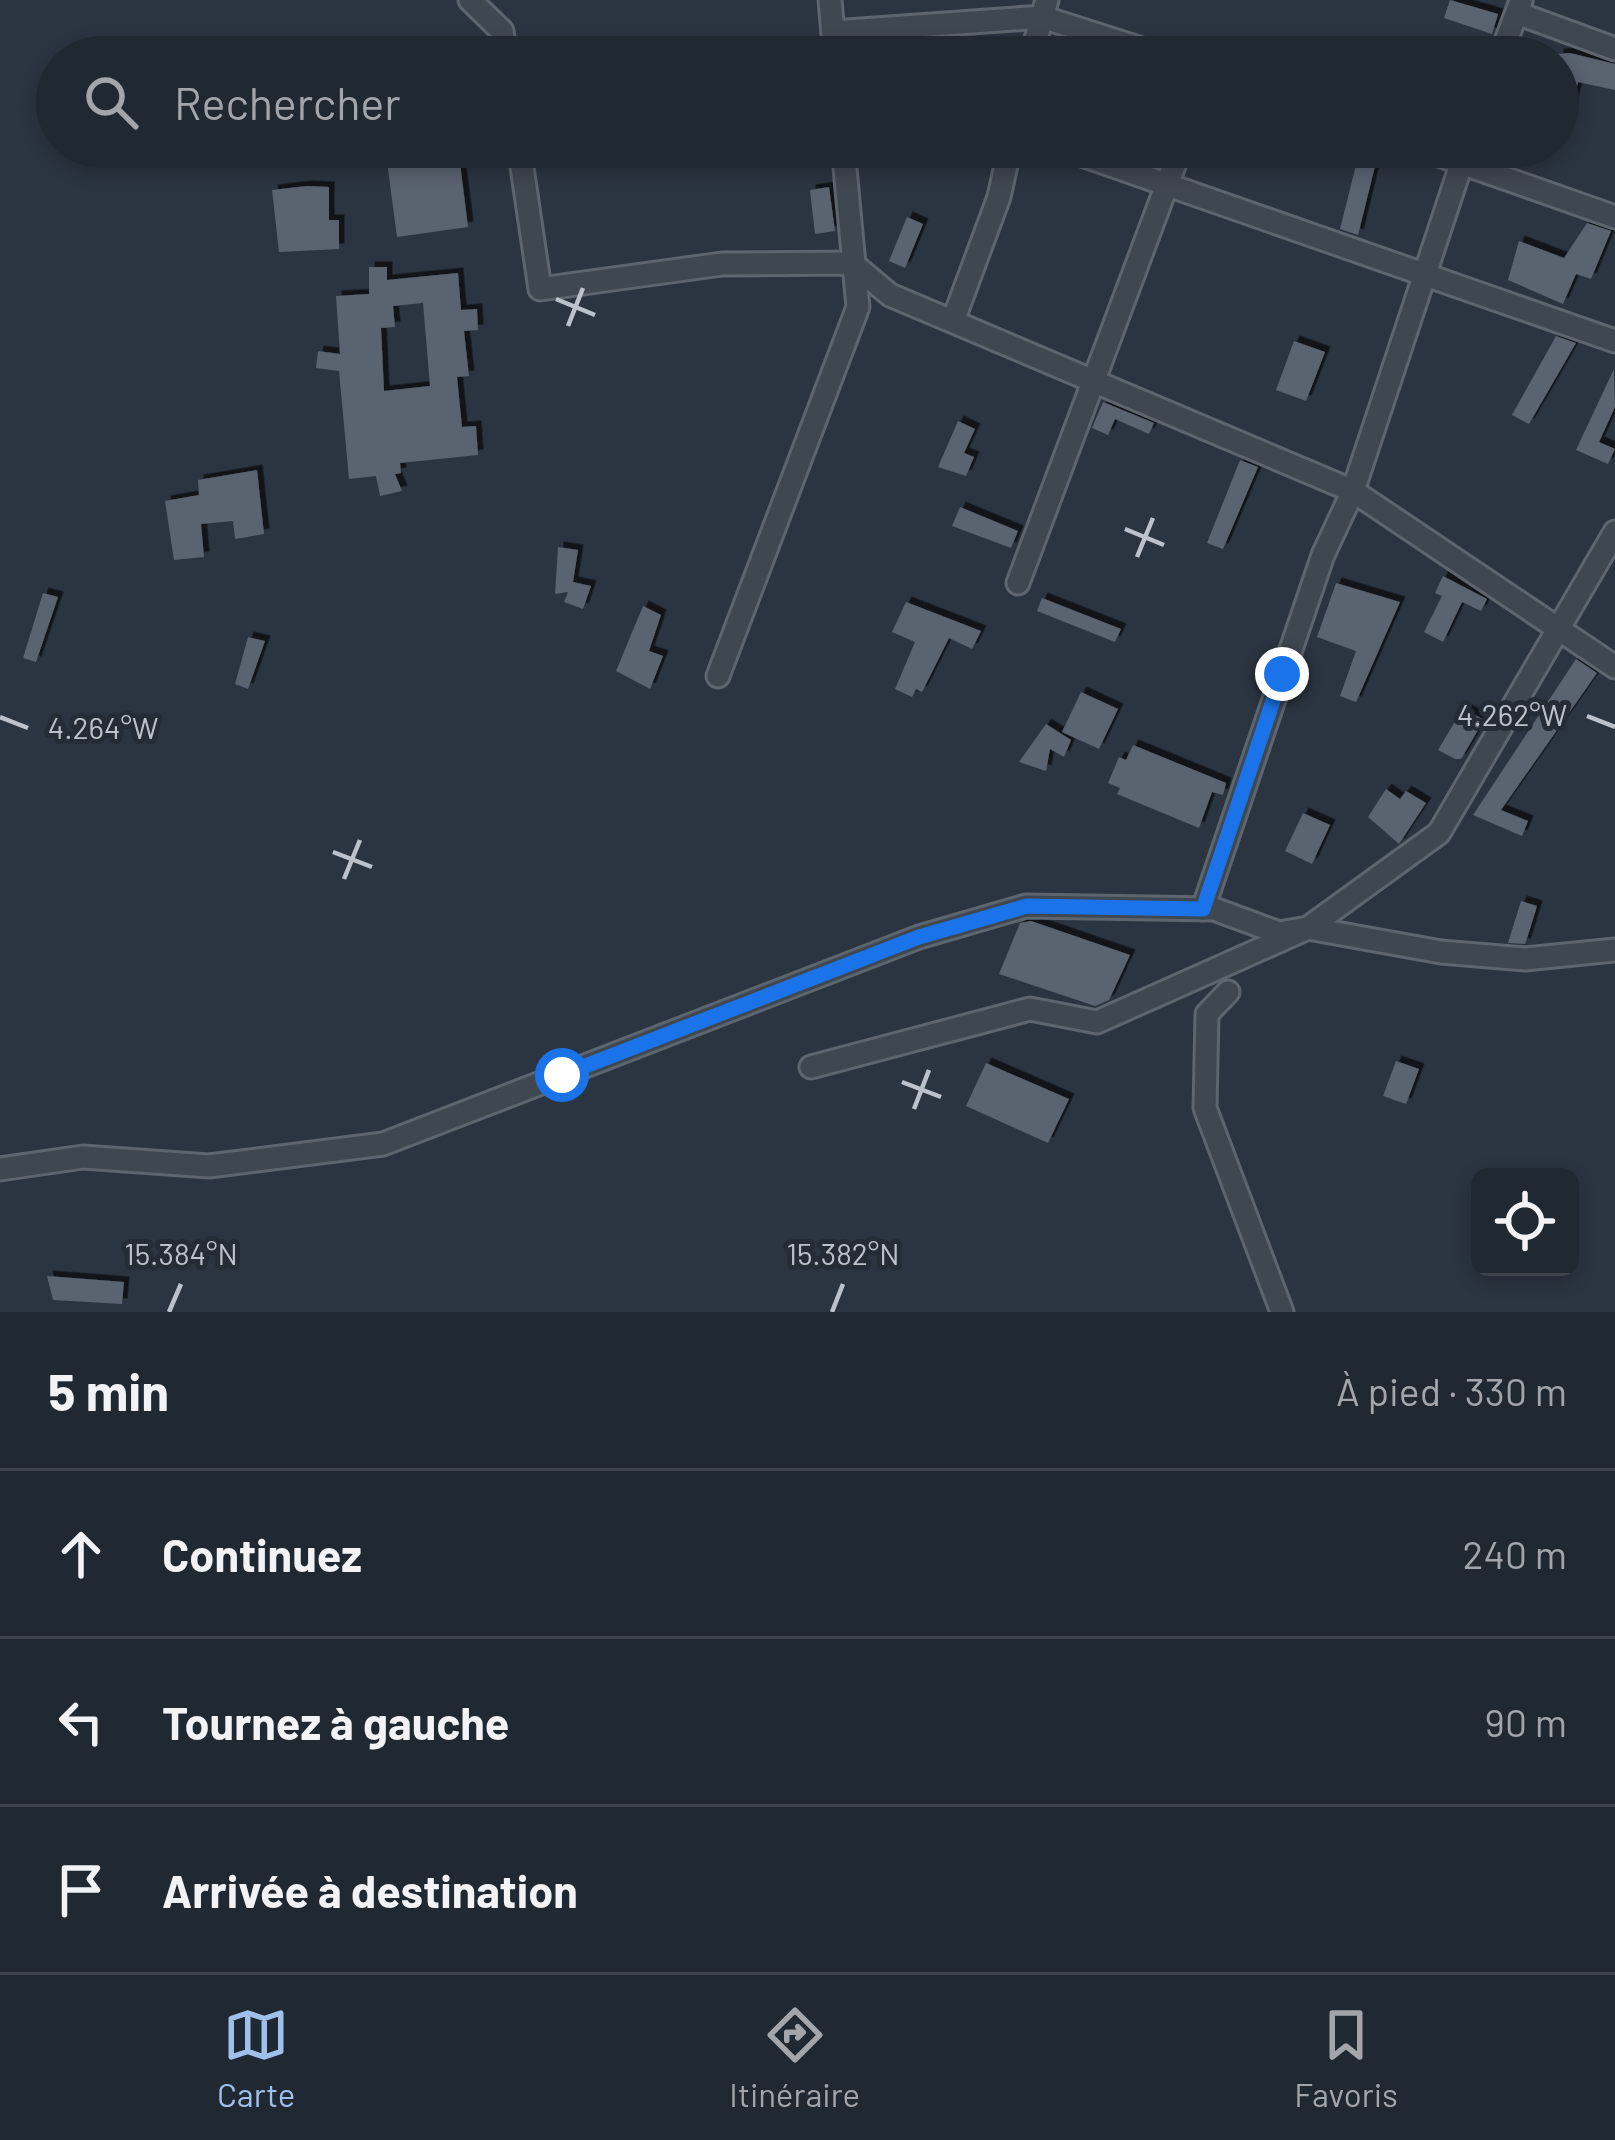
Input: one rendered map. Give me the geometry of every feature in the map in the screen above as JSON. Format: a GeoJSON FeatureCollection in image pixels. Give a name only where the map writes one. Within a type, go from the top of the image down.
{"type":"FeatureCollection","features":[{"type":"Feature","properties":{"kind":"street"},"geometry":{"type":"LineString","coordinates":[[470,0],[503,36]]}},
{"type":"Feature","properties":{"kind":"street"},"geometry":{"type":"LineString","coordinates":[[830,0],[833,36]]}},
{"type":"Feature","properties":{"kind":"street"},"geometry":{"type":"LineString","coordinates":[[1508,36],[1519,6],[1615,50]]}},
{"type":"Feature","properties":{"kind":"street"},"geometry":{"type":"LineString","coordinates":[[833,32],[1044,9],[1113,36]]}},
{"type":"Feature","properties":{"kind":"street"},"geometry":{"type":"LineString","coordinates":[[522,168],[541,289],[722,264],[852,262],[890,295],[1353,491],[1615,667]]}},
{"type":"Feature","properties":{"kind":"street"},"geometry":{"type":"LineString","coordinates":[[718,676],[858,307],[845,168]]}},
{"type":"Feature","properties":{"kind":"street"},"geometry":{"type":"LineString","coordinates":[[953,321],[1005,168]]}},
{"type":"Feature","properties":{"kind":"street"},"geometry":{"type":"LineString","coordinates":[[1114,168],[1615,341]]}},
{"type":"Feature","properties":{"kind":"street"},"geometry":{"type":"LineString","coordinates":[[1018,583],[1173,168]]}},
{"type":"Feature","properties":{"kind":"street"},"geometry":{"type":"LineString","coordinates":[[1203,909],[1323,555],[1353,491],[1460,168]]}},
{"type":"Feature","properties":{"kind":"street"},"geometry":{"type":"LineString","coordinates":[[1496,168],[1615,217]]}},
{"type":"Feature","properties":{"kind":"street"},"geometry":{"type":"LineString","coordinates":[[811,1067],[1030,1009],[1097,1022],[1308,928],[1439,832],[1615,532]]}},
{"type":"Feature","properties":{"kind":"street"},"geometry":{"type":"LineString","coordinates":[[0,1168],[82,1157],[209,1166],[383,1144],[919,937],[1027,906],[1203,909],[1279,933],[1308,928],[1441,952],[1525,959],[1615,950]]}},
{"type":"Feature","properties":{"kind":"street"},"geometry":{"type":"LineString","coordinates":[[1228,992],[1207,1014],[1204,1108],[1282,1312]]}},
{"type":"Feature","properties":{"kind":"building"},"geometry":{"type":"Polygon","coordinates":[[[1450,0],[1498,14],[1492,34],[1444,18],[1450,0]]]}},
{"type":"Feature","properties":{"kind":"building"},"geometry":{"type":"Polygon","coordinates":[[[1579,55],[1615,64],[1615,90],[1579,82],[1579,55]]]}},
{"type":"Feature","properties":{"kind":"building"},"geometry":{"type":"Polygon","coordinates":[[[388,168],[461,168],[468,227],[397,237],[388,168]]]}},
{"type":"Feature","properties":{"kind":"building"},"geometry":{"type":"Polygon","coordinates":[[[1355,168],[1375,168],[1358,235],[1340,229],[1355,168]]]}},
{"type":"Feature","properties":{"kind":"building"},"geometry":{"type":"Polygon","coordinates":[[[329,187],[329,220],[339,220],[339,249],[279,252],[272,190],[329,187]]]}},
{"type":"Feature","properties":{"kind":"building"},"geometry":{"type":"Polygon","coordinates":[[[829,187],[835,231],[815,234],[810,190],[829,187]]]}},
{"type":"Feature","properties":{"kind":"building"},"geometry":{"type":"Polygon","coordinates":[[[907,217],[923,224],[905,268],[889,261],[907,217]]]}},
{"type":"Feature","properties":{"kind":"building"},"geometry":{"type":"Polygon","coordinates":[[[1587,223],[1611,231],[1591,279],[1576,274],[1563,304],[1508,280],[1519,241],[1564,258],[1587,223]]]}},
{"type":"Feature","properties":{"kind":"building"},"geometry":{"type":"Polygon","coordinates":[[[369,267],[387,267],[387,280],[458,273],[461,310],[477,309],[478,330],[464,331],[469,376],[457,377],[462,427],[476,426],[478,455],[400,463],[401,473],[395,474],[402,491],[380,496],[376,476],[349,479],[339,371],[316,368],[318,351],[340,354],[336,296],[369,294],[369,267]],[[423,303],[393,306],[395,327],[381,328],[384,391],[430,386],[423,303]]]}},
{"type":"Feature","properties":{"kind":"building"},"geometry":{"type":"Polygon","coordinates":[[[1556,336],[1576,343],[1529,424],[1512,415],[1556,336]]]}},
{"type":"Feature","properties":{"kind":"building"},"geometry":{"type":"Polygon","coordinates":[[[1294,341],[1325,352],[1306,401],[1276,390],[1294,341]]]}},
{"type":"Feature","properties":{"kind":"building"},"geometry":{"type":"Polygon","coordinates":[[[1614,369],[1615,407],[1599,442],[1615,449],[1608,464],[1576,450],[1614,369]]]}},
{"type":"Feature","properties":{"kind":"building"},"geometry":{"type":"Polygon","coordinates":[[[1103,402],[1154,423],[1149,434],[1115,419],[1108,435],[1092,428],[1103,402]]]}},
{"type":"Feature","properties":{"kind":"building"},"geometry":{"type":"Polygon","coordinates":[[[958,421],[975,429],[964,453],[974,457],[966,476],[938,467],[958,421]]]}},
{"type":"Feature","properties":{"kind":"building"},"geometry":{"type":"Polygon","coordinates":[[[1240,460],[1258,467],[1223,549],[1207,543],[1240,460]]]}},
{"type":"Feature","properties":{"kind":"building"},"geometry":{"type":"Polygon","coordinates":[[[257,470],[264,534],[235,539],[233,521],[201,524],[204,557],[174,560],[165,501],[199,495],[198,480],[257,470]]]}},
{"type":"Feature","properties":{"kind":"building"},"geometry":{"type":"Polygon","coordinates":[[[960,507],[1018,531],[1011,548],[952,526],[960,507]]]}},
{"type":"Feature","properties":{"kind":"building"},"geometry":{"type":"Polygon","coordinates":[[[558,547],[578,550],[573,582],[591,586],[583,609],[564,602],[568,592],[555,594],[558,547]]]}},
{"type":"Feature","properties":{"kind":"building"},"geometry":{"type":"Polygon","coordinates":[[[1443,576],[1487,599],[1481,611],[1462,602],[1443,642],[1424,632],[1442,596],[1435,593],[1443,576]]]}},
{"type":"Feature","properties":{"kind":"building"},"geometry":{"type":"Polygon","coordinates":[[[1336,583],[1400,602],[1356,702],[1340,696],[1356,651],[1317,637],[1336,583]]]}},
{"type":"Feature","properties":{"kind":"building"},"geometry":{"type":"Polygon","coordinates":[[[43,593],[58,597],[36,662],[23,658],[43,593]]]}},
{"type":"Feature","properties":{"kind":"building"},"geometry":{"type":"Polygon","coordinates":[[[1042,598],[1121,629],[1115,642],[1037,611],[1042,598]]]}},
{"type":"Feature","properties":{"kind":"building"},"geometry":{"type":"Polygon","coordinates":[[[906,602],[981,631],[972,649],[949,638],[922,692],[916,689],[912,697],[895,689],[915,642],[892,632],[906,602]]]}},
{"type":"Feature","properties":{"kind":"building"},"geometry":{"type":"Polygon","coordinates":[[[643,606],[661,615],[649,651],[663,656],[650,689],[616,671],[643,606]]]}},
{"type":"Feature","properties":{"kind":"building"},"geometry":{"type":"Polygon","coordinates":[[[248,637],[265,641],[248,689],[235,684],[248,637]]]}},
{"type":"Feature","properties":{"kind":"building"},"geometry":{"type":"Polygon","coordinates":[[[1576,659],[1597,673],[1501,810],[1528,821],[1522,836],[1473,815],[1576,659]]]}},
{"type":"Feature","properties":{"kind":"building"},"geometry":{"type":"Polygon","coordinates":[[[1081,692],[1118,709],[1099,749],[1062,732],[1081,692]]]}},
{"type":"Feature","properties":{"kind":"building"},"geometry":{"type":"Polygon","coordinates":[[[1463,708],[1484,720],[1461,759],[1455,759],[1438,750],[1463,708]]]}},
{"type":"Feature","properties":{"kind":"building"},"geometry":{"type":"Polygon","coordinates":[[[1046,724],[1071,740],[1064,757],[1050,749],[1046,771],[1019,762],[1046,724]]]}},
{"type":"Feature","properties":{"kind":"building"},"geometry":{"type":"Polygon","coordinates":[[[1133,745],[1226,783],[1223,795],[1212,792],[1199,828],[1117,794],[1120,788],[1108,783],[1119,757],[1126,760],[1133,745]]]}},
{"type":"Feature","properties":{"kind":"building"},"geometry":{"type":"Polygon","coordinates":[[[1386,789],[1400,799],[1406,791],[1426,803],[1399,844],[1368,817],[1386,789]]]}},
{"type":"Feature","properties":{"kind":"building"},"geometry":{"type":"Polygon","coordinates":[[[1303,813],[1330,825],[1312,864],[1285,851],[1303,813]]]}},
{"type":"Feature","properties":{"kind":"building"},"geometry":{"type":"Polygon","coordinates":[[[1521,901],[1537,906],[1530,929],[1525,944],[1508,943],[1521,901]]]}},
{"type":"Feature","properties":{"kind":"building"},"geometry":{"type":"Polygon","coordinates":[[[1031,921],[1130,955],[1109,1000],[1095,1006],[999,974],[1020,923],[1031,921]]]}},
{"type":"Feature","properties":{"kind":"building"},"geometry":{"type":"Polygon","coordinates":[[[1396,1061],[1419,1069],[1406,1104],[1383,1096],[1396,1061]]]}},
{"type":"Feature","properties":{"kind":"building"},"geometry":{"type":"Polygon","coordinates":[[[986,1063],[1069,1099],[1048,1143],[966,1106],[986,1063]]]}},
{"type":"Feature","properties":{"kind":"building"},"geometry":{"type":"Polygon","coordinates":[[[47,1276],[124,1282],[122,1304],[53,1300],[47,1276]]]}},
{"type":"Feature","properties":{"kind":"route"},"geometry":{"type":"LineString","coordinates":[[562,1075],[919,937],[1027,906],[1203,909],[1282,674]]}}]}
